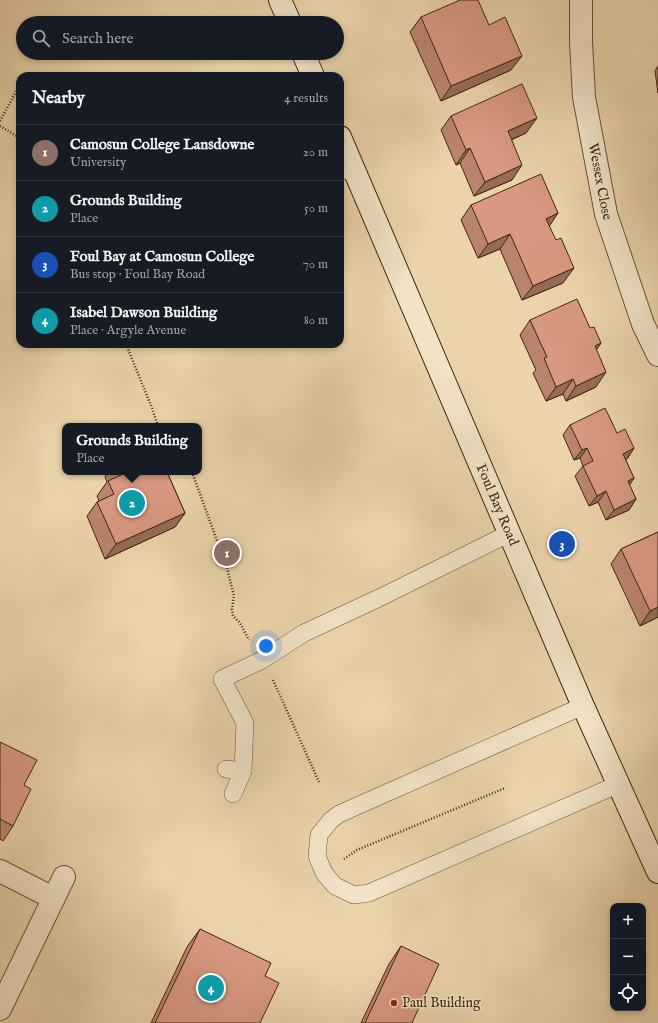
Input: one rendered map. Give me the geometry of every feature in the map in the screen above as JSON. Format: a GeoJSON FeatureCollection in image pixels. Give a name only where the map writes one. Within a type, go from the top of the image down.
{"type":"FeatureCollection","features":[{"type":"Feature","properties":{"kind":"main road"},"geometry":{"type":"LineString","coordinates":[[280,0],[287,16]]}},
{"type":"Feature","properties":{"kind":"main road","name":"Wessex Close"},"geometry":{"type":"LineString","coordinates":[[581,0],[581,42],[584,97],[606,214],[643,324],[658,355]]}},
{"type":"Feature","properties":{"kind":"main road"},"geometry":{"type":"LineString","coordinates":[[306,60],[311,72]]}},
{"type":"Feature","properties":{"kind":"main road","name":"Foul Bay Road"},"geometry":{"type":"LineString","coordinates":[[344,155],[347,169],[510,533],[583,706],[658,872]]}},
{"type":"Feature","properties":{"kind":"main road"},"geometry":{"type":"LineString","coordinates":[[0,871],[53,898]]}},
{"type":"Feature","properties":{"kind":"main road"},"geometry":{"type":"LineString","coordinates":[[0,1009],[64,877]]}},
{"type":"Feature","properties":{"kind":"lane"},"geometry":{"type":"LineString","coordinates":[[233,794],[243,771],[245,723],[222,679],[262,660],[304,633],[379,598],[510,533]]}},
{"type":"Feature","properties":{"kind":"lane"},"geometry":{"type":"LineString","coordinates":[[583,706],[339,814],[331,820],[320,835],[317,856],[324,873],[335,886],[354,895],[369,893],[619,784]]}},
{"type":"Feature","properties":{"kind":"lane"},"geometry":{"type":"LineString","coordinates":[[226,769],[243,771]]}},
{"type":"Feature","properties":{"kind":"path"},"geometry":{"type":"LineString","coordinates":[[0,121],[16,92]]}},
{"type":"Feature","properties":{"kind":"path"},"geometry":{"type":"LineString","coordinates":[[0,126],[16,136]]}},
{"type":"Feature","properties":{"kind":"path"},"geometry":{"type":"LineString","coordinates":[[128,348],[157,423]]}},
{"type":"Feature","properties":{"kind":"path"},"geometry":{"type":"LineString","coordinates":[[193,475],[228,568],[234,596],[232,609],[233,616],[240,622],[271,675],[319,782]]}},
{"type":"Feature","properties":{"kind":"path"},"geometry":{"type":"LineString","coordinates":[[324,873],[357,850],[505,788]]}},
{"type":"Feature","properties":{"kind":"building"},"geometry":{"type":"Polygon","coordinates":[[[460,0],[478,0],[489,25],[505,17],[522,56],[451,86],[421,17],[460,0]]]}},
{"type":"Feature","properties":{"kind":"building"},"geometry":{"type":"Polygon","coordinates":[[[522,84],[537,118],[508,131],[522,165],[485,182],[470,148],[466,150],[451,116],[522,84]]]}},
{"type":"Feature","properties":{"kind":"building"},"geometry":{"type":"Polygon","coordinates":[[[541,174],[558,213],[546,219],[556,240],[561,238],[574,268],[533,286],[510,234],[488,244],[471,205],[541,174]]]}},
{"type":"Feature","properties":{"kind":"building"},"geometry":{"type":"Polygon","coordinates":[[[577,299],[590,328],[594,327],[601,343],[595,346],[606,372],[576,386],[573,379],[556,387],[544,358],[547,357],[530,320],[577,299]]]}},
{"type":"Feature","properties":{"kind":"building"},"geometry":{"type":"Polygon","coordinates":[[[605,408],[617,433],[625,429],[634,448],[623,454],[634,478],[628,481],[636,499],[614,510],[606,491],[597,496],[583,466],[593,461],[587,448],[582,450],[570,425],[605,408]]]}},
{"type":"Feature","properties":{"kind":"building"},"geometry":{"type":"Polygon","coordinates":[[[121,475],[168,475],[185,513],[116,544],[97,502],[114,494],[108,481],[121,475]]]}},
{"type":"Feature","properties":{"kind":"building"},"geometry":{"type":"Polygon","coordinates":[[[658,532],[658,607],[650,611],[621,549],[658,532]]]}},
{"type":"Feature","properties":{"kind":"building"},"geometry":{"type":"Polygon","coordinates":[[[0,742],[37,760],[24,785],[31,789],[13,826],[0,819],[0,742]]]}},
{"type":"Feature","properties":{"kind":"building"},"geometry":{"type":"Polygon","coordinates":[[[200,929],[271,963],[265,976],[279,983],[260,1023],[155,1023],[200,929]]]}},
{"type":"Feature","properties":{"kind":"building","name":"Paul Building"},"geometry":{"type":"Polygon","coordinates":[[[401,946],[439,964],[412,1023],[365,1023],[401,946]]]}},
{"type":"Feature","properties":{"kind":"place","name":"Grounds Building"},"geometry":{"type":"Point","coordinates":[132,503]}},
{"type":"Feature","properties":{"kind":"place","name":"Foul Bay at Camosun College"},"geometry":{"type":"Point","coordinates":[562,544]}},
{"type":"Feature","properties":{"kind":"place","name":"Camosun College Lansdowne"},"geometry":{"type":"Point","coordinates":[227,553]}},
{"type":"Feature","properties":{"kind":"place","name":"Isabel Dawson Building"},"geometry":{"type":"Point","coordinates":[211,988]}},
{"type":"Feature","properties":{"kind":"place","name":"Paul Building"},"geometry":{"type":"Point","coordinates":[394,1003]}}]}
